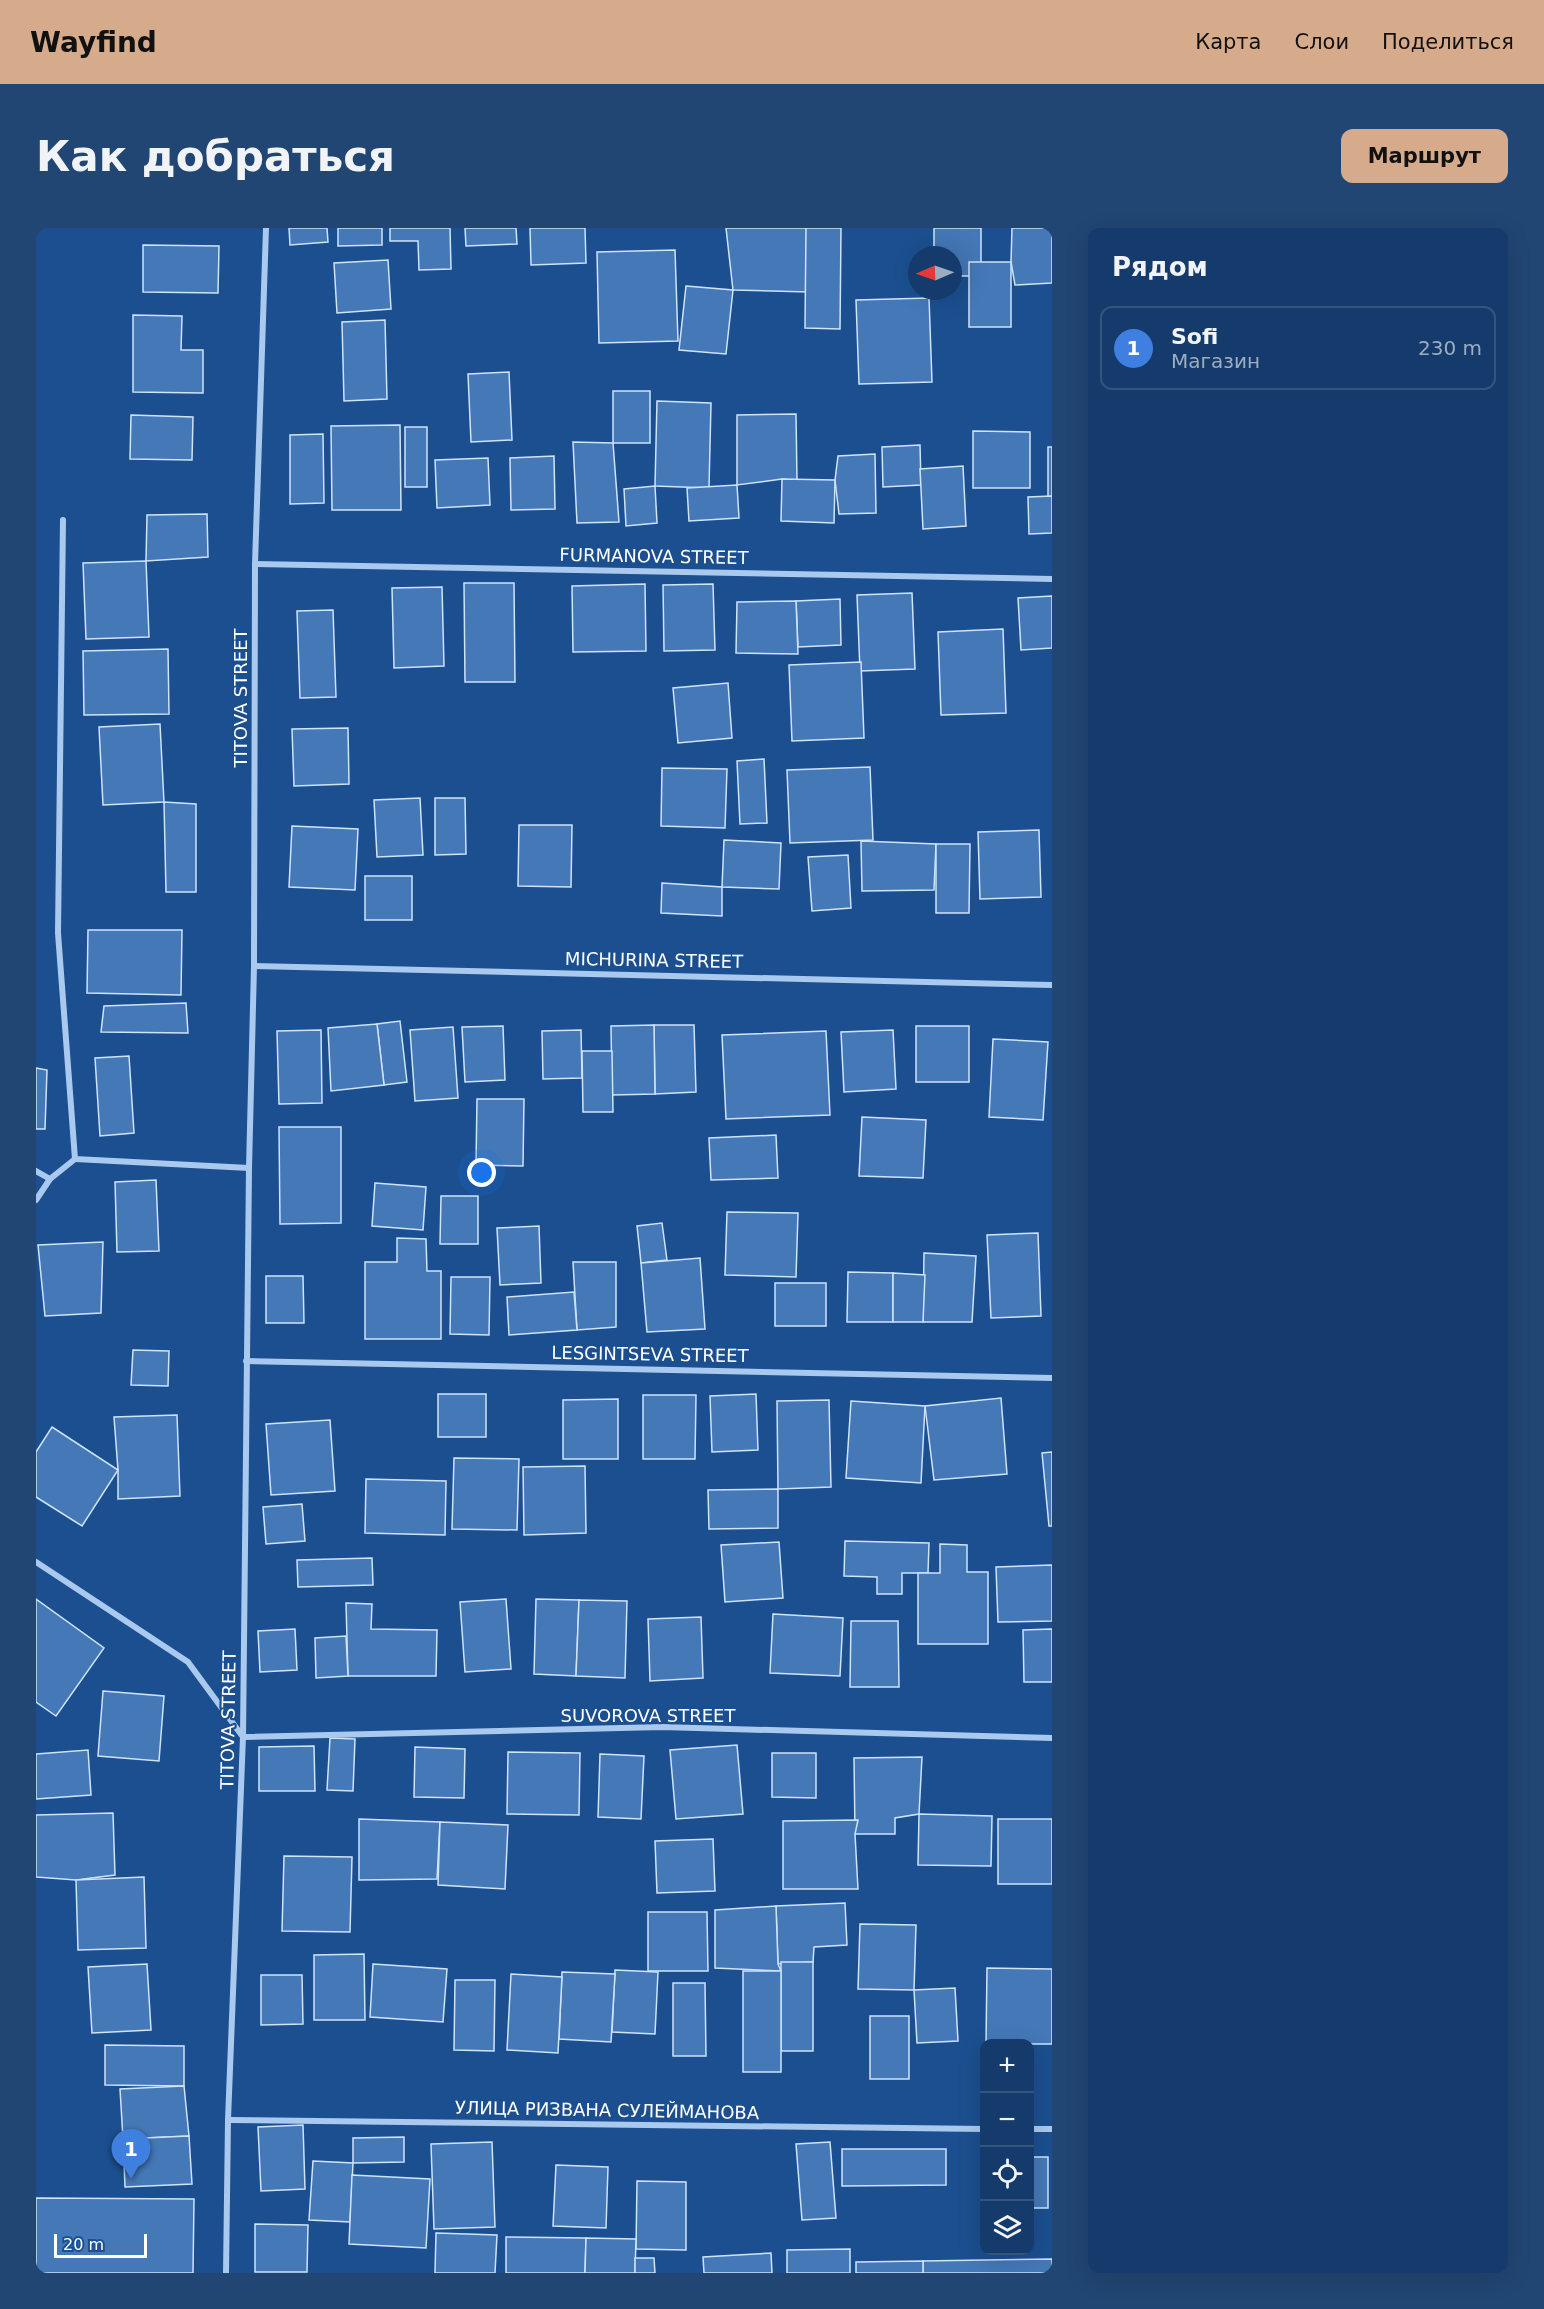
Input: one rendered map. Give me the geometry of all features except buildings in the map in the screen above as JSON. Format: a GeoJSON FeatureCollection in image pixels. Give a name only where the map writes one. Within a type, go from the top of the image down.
{"type":"FeatureCollection","features":[{"type":"Feature","properties":{"kind":"street","name":"TITOVA STREET"},"geometry":{"type":"LineString","coordinates":[[226,2273],[228,2120],[243,1737],[246,1361],[254,966],[255,564],[266,228]]}},
{"type":"Feature","properties":{"kind":"street"},"geometry":{"type":"LineString","coordinates":[[63,520],[58,933],[75,1159]]}},
{"type":"Feature","properties":{"kind":"street","name":"FURMANOVA STREET"},"geometry":{"type":"LineString","coordinates":[[255,564],[1052,579]]}},
{"type":"Feature","properties":{"kind":"street","name":"MICHURINA STREET"},"geometry":{"type":"LineString","coordinates":[[254,966],[1052,985]]}},
{"type":"Feature","properties":{"kind":"street"},"geometry":{"type":"LineString","coordinates":[[36,1200],[50,1179],[75,1159],[249,1168]]}},
{"type":"Feature","properties":{"kind":"street"},"geometry":{"type":"LineString","coordinates":[[36,1171],[50,1179]]}},
{"type":"Feature","properties":{"kind":"street","name":"LESGINTSEVA STREET"},"geometry":{"type":"LineString","coordinates":[[246,1361],[1052,1378]]}},
{"type":"Feature","properties":{"kind":"street"},"geometry":{"type":"LineString","coordinates":[[36,1562],[189,1662],[243,1737]]}},
{"type":"Feature","properties":{"kind":"street","name":"SUVOROVA STREET"},"geometry":{"type":"LineString","coordinates":[[243,1737],[662,1727],[1052,1738]]}},
{"type":"Feature","properties":{"kind":"street","name":"УЛИЦА РИЗВАНА СУЛЕЙМАНОВА"},"geometry":{"type":"LineString","coordinates":[[228,2120],[980,2129]]}},
{"type":"Feature","properties":{"kind":"street"},"geometry":{"type":"LineString","coordinates":[[1034,2129],[1052,2130]]}},
{"type":"Feature","properties":{"kind":"place","name":"Sofi"},"geometry":{"type":"Point","coordinates":[131,2179]}}]}
